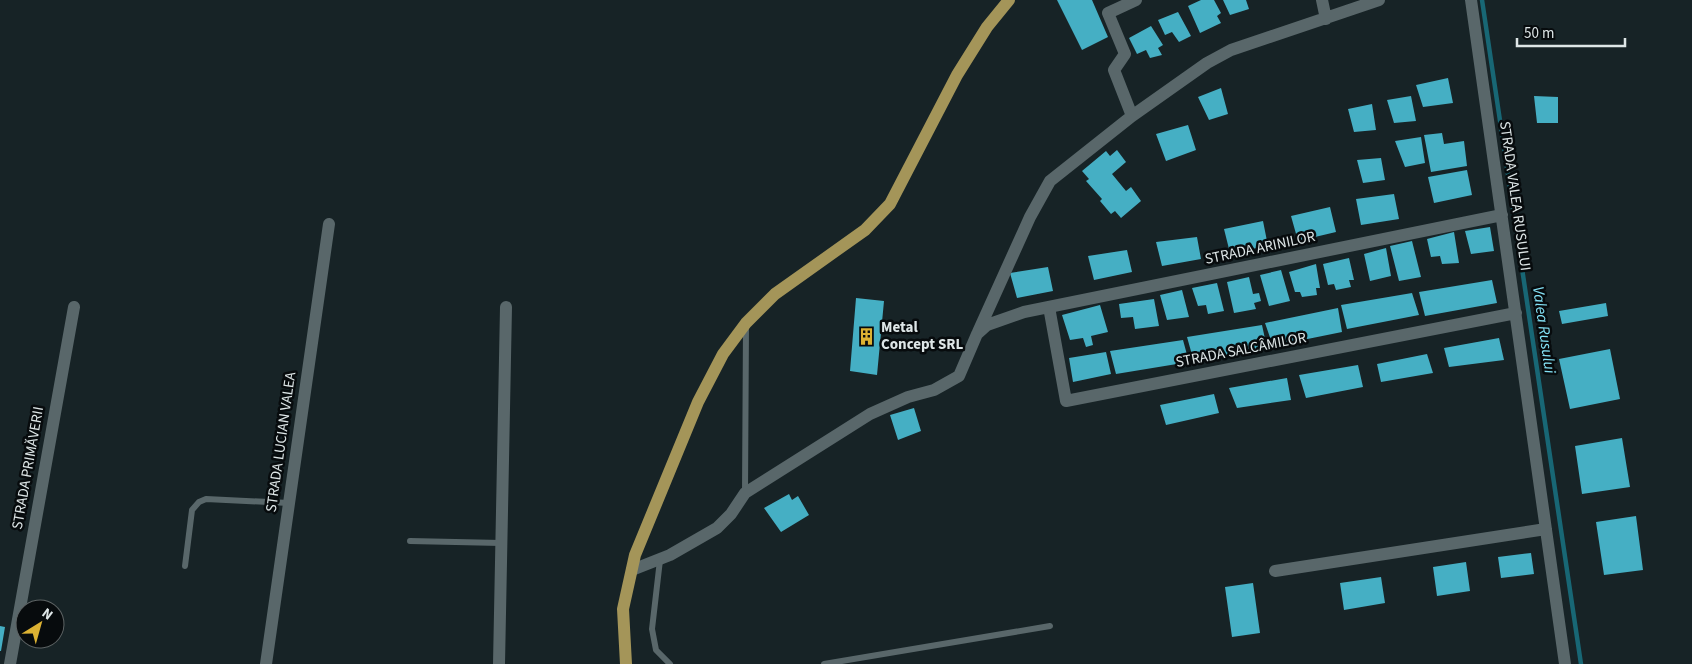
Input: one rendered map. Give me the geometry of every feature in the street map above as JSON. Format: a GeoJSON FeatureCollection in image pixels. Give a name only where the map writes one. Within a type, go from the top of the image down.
{"type":"FeatureCollection","features":[{"type":"Feature","properties":{"kind":"main road"},"geometry":{"type":"LineString","coordinates":[[626,664],[622,609],[636,555],[698,402],[723,354],[746,323],[775,294],[865,230],[890,204],[957,75],[987,27],[1009,0]]}},
{"type":"Feature","properties":{"kind":"street"},"geometry":{"type":"LineString","coordinates":[[1132,116],[1114,70],[1125,54],[1108,13],[1136,0]]}},
{"type":"Feature","properties":{"kind":"street"},"geometry":{"type":"LineString","coordinates":[[1322,0],[1326,19]]}},
{"type":"Feature","properties":{"kind":"street"},"geometry":{"type":"LineString","coordinates":[[632,570],[660,560],[717,528],[731,514],[745,493],[870,414],[908,397],[934,390],[959,376],[1030,217],[1050,181],[1132,116],[1206,63],[1231,50],[1380,0]]}},
{"type":"Feature","properties":{"kind":"street","name":"STRADA VALEA RUSULUI"},"geometry":{"type":"LineString","coordinates":[[1471,0],[1565,664]]}},
{"type":"Feature","properties":{"kind":"street","name":"STRADA ARINILOR"},"geometry":{"type":"LineString","coordinates":[[977,334],[987,325],[1024,312],[1502,215]]}},
{"type":"Feature","properties":{"kind":"street","name":"STRADA LUCIAN VALEA"},"geometry":{"type":"LineString","coordinates":[[266,664],[329,224]]}},
{"type":"Feature","properties":{"kind":"street","name":"STRADA PRIMĂVERII"},"geometry":{"type":"LineString","coordinates":[[10,664],[74,307]]}},
{"type":"Feature","properties":{"kind":"street"},"geometry":{"type":"LineString","coordinates":[[499,664],[506,307]]}},
{"type":"Feature","properties":{"kind":"street","name":"STRADA SALCÂMILOR"},"geometry":{"type":"LineString","coordinates":[[1050,307],[1066,401],[1516,313]]}},
{"type":"Feature","properties":{"kind":"street"},"geometry":{"type":"LineString","coordinates":[[1275,571],[1546,529]]}},
{"type":"Feature","properties":{"kind":"lane"},"geometry":{"type":"LineString","coordinates":[[745,493],[746,323]]}},
{"type":"Feature","properties":{"kind":"lane"},"geometry":{"type":"LineString","coordinates":[[185,566],[192,510],[199,502],[206,499],[289,503]]}},
{"type":"Feature","properties":{"kind":"lane"},"geometry":{"type":"LineString","coordinates":[[410,541],[501,543]]}},
{"type":"Feature","properties":{"kind":"lane"},"geometry":{"type":"LineString","coordinates":[[660,560],[652,629],[656,650],[670,664]]}},
{"type":"Feature","properties":{"kind":"lane"},"geometry":{"type":"LineString","coordinates":[[824,664],[1050,626]]}},
{"type":"Feature","properties":{"kind":"building"},"geometry":{"type":"Polygon","coordinates":[[[1057,0],[1092,0],[1108,37],[1082,50],[1057,0]]]}},
{"type":"Feature","properties":{"kind":"building"},"geometry":{"type":"Polygon","coordinates":[[[1201,0],[1214,0],[1221,13],[1217,16],[1221,23],[1200,33],[1188,6],[1201,0]]]}},
{"type":"Feature","properties":{"kind":"building"},"geometry":{"type":"Polygon","coordinates":[[[1223,0],[1246,0],[1249,9],[1230,15],[1223,0]]]}},
{"type":"Feature","properties":{"kind":"building"},"geometry":{"type":"Polygon","coordinates":[[[1178,12],[1191,36],[1179,42],[1172,32],[1165,35],[1158,20],[1178,12]]]}},
{"type":"Feature","properties":{"kind":"building"},"geometry":{"type":"Polygon","coordinates":[[[1151,26],[1163,45],[1158,48],[1162,55],[1150,58],[1146,50],[1137,54],[1129,38],[1151,26]]]}},
{"type":"Feature","properties":{"kind":"building"},"geometry":{"type":"Polygon","coordinates":[[[1448,78],[1453,103],[1423,107],[1416,85],[1448,78]]]}},
{"type":"Feature","properties":{"kind":"building"},"geometry":{"type":"Polygon","coordinates":[[[1221,88],[1228,114],[1209,120],[1198,97],[1221,88]]]}},
{"type":"Feature","properties":{"kind":"building"},"geometry":{"type":"Polygon","coordinates":[[[1411,96],[1416,121],[1394,123],[1387,100],[1411,96]]]}},
{"type":"Feature","properties":{"kind":"building"},"geometry":{"type":"Polygon","coordinates":[[[1534,96],[1558,97],[1558,123],[1537,123],[1534,96]]]}},
{"type":"Feature","properties":{"kind":"building"},"geometry":{"type":"Polygon","coordinates":[[[1372,104],[1376,130],[1354,132],[1348,109],[1372,104]]]}},
{"type":"Feature","properties":{"kind":"building"},"geometry":{"type":"Polygon","coordinates":[[[1188,125],[1196,150],[1166,161],[1156,134],[1188,125]]]}},
{"type":"Feature","properties":{"kind":"building"},"geometry":{"type":"Polygon","coordinates":[[[1442,133],[1444,144],[1464,141],[1467,166],[1431,172],[1424,135],[1442,133]]]}},
{"type":"Feature","properties":{"kind":"building"},"geometry":{"type":"Polygon","coordinates":[[[1421,137],[1425,163],[1405,167],[1395,141],[1421,137]]]}},
{"type":"Feature","properties":{"kind":"building"},"geometry":{"type":"Polygon","coordinates":[[[1117,150],[1126,162],[1112,174],[1126,191],[1131,187],[1141,201],[1121,218],[1115,211],[1111,214],[1100,201],[1102,199],[1086,181],[1089,179],[1082,171],[1106,151],[1110,156],[1117,150]]]}},
{"type":"Feature","properties":{"kind":"building"},"geometry":{"type":"Polygon","coordinates":[[[1381,158],[1385,180],[1363,183],[1357,160],[1381,158]]]}},
{"type":"Feature","properties":{"kind":"building"},"geometry":{"type":"Polygon","coordinates":[[[1467,170],[1472,195],[1434,203],[1428,177],[1467,170]]]}},
{"type":"Feature","properties":{"kind":"building"},"geometry":{"type":"Polygon","coordinates":[[[1394,194],[1399,219],[1361,225],[1356,199],[1394,194]]]}},
{"type":"Feature","properties":{"kind":"building"},"geometry":{"type":"Polygon","coordinates":[[[1330,207],[1336,232],[1298,241],[1291,216],[1330,207]]]}},
{"type":"Feature","properties":{"kind":"building"},"geometry":{"type":"Polygon","coordinates":[[[1263,221],[1268,246],[1230,253],[1224,229],[1263,221]]]}},
{"type":"Feature","properties":{"kind":"building"},"geometry":{"type":"Polygon","coordinates":[[[1490,227],[1494,251],[1471,254],[1465,231],[1490,227]]]}},
{"type":"Feature","properties":{"kind":"building"},"geometry":{"type":"Polygon","coordinates":[[[1454,232],[1459,263],[1442,264],[1440,256],[1431,257],[1427,239],[1454,232]]]}},
{"type":"Feature","properties":{"kind":"building"},"geometry":{"type":"Polygon","coordinates":[[[1197,237],[1201,259],[1162,266],[1156,242],[1197,237]]]}},
{"type":"Feature","properties":{"kind":"building"},"geometry":{"type":"Polygon","coordinates":[[[1412,241],[1421,277],[1399,281],[1390,246],[1412,241]]]}},
{"type":"Feature","properties":{"kind":"building"},"geometry":{"type":"Polygon","coordinates":[[[1386,248],[1391,276],[1370,281],[1364,254],[1386,248]]]}},
{"type":"Feature","properties":{"kind":"building"},"geometry":{"type":"Polygon","coordinates":[[[1127,250],[1132,272],[1094,280],[1088,256],[1127,250]]]}},
{"type":"Feature","properties":{"kind":"building"},"geometry":{"type":"Polygon","coordinates":[[[1349,258],[1354,280],[1349,280],[1351,287],[1336,290],[1334,284],[1328,285],[1323,264],[1349,258]]]}},
{"type":"Feature","properties":{"kind":"building"},"geometry":{"type":"Polygon","coordinates":[[[1316,264],[1320,288],[1316,288],[1317,295],[1302,297],[1300,292],[1295,292],[1289,272],[1316,264]]]}},
{"type":"Feature","properties":{"kind":"building"},"geometry":{"type":"Polygon","coordinates":[[[1048,267],[1053,291],[1017,298],[1010,273],[1048,267]]]}},
{"type":"Feature","properties":{"kind":"building"},"geometry":{"type":"Polygon","coordinates":[[[1281,270],[1290,301],[1269,306],[1260,275],[1281,270]]]}},
{"type":"Feature","properties":{"kind":"building"},"geometry":{"type":"Polygon","coordinates":[[[1249,277],[1253,294],[1259,293],[1261,301],[1254,303],[1256,309],[1234,313],[1227,282],[1249,277]]]}},
{"type":"Feature","properties":{"kind":"building"},"geometry":{"type":"Polygon","coordinates":[[[1492,280],[1497,303],[1425,316],[1419,292],[1492,280]]]}},
{"type":"Feature","properties":{"kind":"building"},"geometry":{"type":"Polygon","coordinates":[[[1217,283],[1224,311],[1208,314],[1206,305],[1198,306],[1192,288],[1217,283]]]}},
{"type":"Feature","properties":{"kind":"building"},"geometry":{"type":"Polygon","coordinates":[[[1182,290],[1189,317],[1167,320],[1160,295],[1182,290]]]}},
{"type":"Feature","properties":{"kind":"building"},"geometry":{"type":"Polygon","coordinates":[[[1412,293],[1419,315],[1347,329],[1341,305],[1412,293]]]}},
{"type":"Feature","properties":{"kind":"building","name":"Metal Concept SRL"},"geometry":{"type":"Polygon","coordinates":[[[856,298],[884,301],[877,375],[850,371],[856,298]]]}},
{"type":"Feature","properties":{"kind":"building"},"geometry":{"type":"Polygon","coordinates":[[[1154,299],[1159,326],[1135,329],[1133,317],[1121,318],[1119,304],[1154,299]]]}},
{"type":"Feature","properties":{"kind":"building"},"geometry":{"type":"Polygon","coordinates":[[[1606,303],[1608,316],[1562,324],[1559,311],[1606,303]]]}},
{"type":"Feature","properties":{"kind":"building"},"geometry":{"type":"Polygon","coordinates":[[[1100,305],[1108,332],[1091,336],[1093,345],[1086,347],[1083,338],[1070,340],[1062,315],[1100,305]]]}},
{"type":"Feature","properties":{"kind":"building"},"geometry":{"type":"Polygon","coordinates":[[[1338,308],[1342,332],[1273,346],[1265,323],[1338,308]]]}},
{"type":"Feature","properties":{"kind":"building"},"geometry":{"type":"Polygon","coordinates":[[[1262,325],[1267,348],[1194,362],[1187,337],[1262,325]]]}},
{"type":"Feature","properties":{"kind":"building"},"geometry":{"type":"Polygon","coordinates":[[[1499,338],[1504,360],[1449,367],[1444,348],[1499,338]]]}},
{"type":"Feature","properties":{"kind":"building"},"geometry":{"type":"Polygon","coordinates":[[[1183,340],[1189,362],[1116,374],[1110,351],[1183,340]]]}},
{"type":"Feature","properties":{"kind":"building"},"geometry":{"type":"Polygon","coordinates":[[[1610,349],[1620,399],[1570,409],[1559,359],[1610,349]]]}},
{"type":"Feature","properties":{"kind":"building"},"geometry":{"type":"Polygon","coordinates":[[[1106,352],[1111,374],[1073,382],[1069,358],[1106,352]]]}},
{"type":"Feature","properties":{"kind":"building"},"geometry":{"type":"Polygon","coordinates":[[[1427,354],[1433,373],[1381,382],[1377,364],[1427,354]]]}},
{"type":"Feature","properties":{"kind":"building"},"geometry":{"type":"Polygon","coordinates":[[[1358,365],[1363,387],[1306,398],[1299,375],[1358,365]]]}},
{"type":"Feature","properties":{"kind":"building"},"geometry":{"type":"Polygon","coordinates":[[[1287,378],[1291,400],[1237,408],[1229,388],[1287,378]]]}},
{"type":"Feature","properties":{"kind":"building"},"geometry":{"type":"Polygon","coordinates":[[[1214,394],[1219,413],[1166,425],[1160,405],[1214,394]]]}},
{"type":"Feature","properties":{"kind":"building"},"geometry":{"type":"Polygon","coordinates":[[[914,408],[921,431],[898,440],[890,415],[914,408]]]}},
{"type":"Feature","properties":{"kind":"building"},"geometry":{"type":"Polygon","coordinates":[[[1622,438],[1630,487],[1582,494],[1575,446],[1622,438]]]}},
{"type":"Feature","properties":{"kind":"building"},"geometry":{"type":"Polygon","coordinates":[[[789,494],[792,500],[798,496],[809,515],[781,532],[764,508],[789,494]]]}},
{"type":"Feature","properties":{"kind":"building"},"geometry":{"type":"Polygon","coordinates":[[[1636,516],[1643,570],[1604,575],[1596,522],[1636,516]]]}},
{"type":"Feature","properties":{"kind":"building"},"geometry":{"type":"Polygon","coordinates":[[[1531,553],[1534,574],[1501,578],[1498,557],[1531,553]]]}},
{"type":"Feature","properties":{"kind":"building"},"geometry":{"type":"Polygon","coordinates":[[[1466,562],[1470,591],[1437,596],[1433,567],[1466,562]]]}},
{"type":"Feature","properties":{"kind":"building"},"geometry":{"type":"Polygon","coordinates":[[[1381,577],[1385,603],[1344,610],[1340,583],[1381,577]]]}},
{"type":"Feature","properties":{"kind":"building"},"geometry":{"type":"Polygon","coordinates":[[[1253,583],[1260,633],[1232,637],[1225,587],[1253,583]]]}},
{"type":"Feature","properties":{"kind":"building"},"geometry":{"type":"Polygon","coordinates":[[[0,626],[5,627],[1,651],[0,651],[0,626]]]}},
{"type":"Feature","properties":{"kind":"waterway","name":"Valea Rusului"},"geometry":{"type":"LineString","coordinates":[[1482,0],[1581,664]]}},
{"type":"Feature","properties":{"kind":"place","name":"Metal Concept SRL"},"geometry":{"type":"Point","coordinates":[867,336]}}]}
